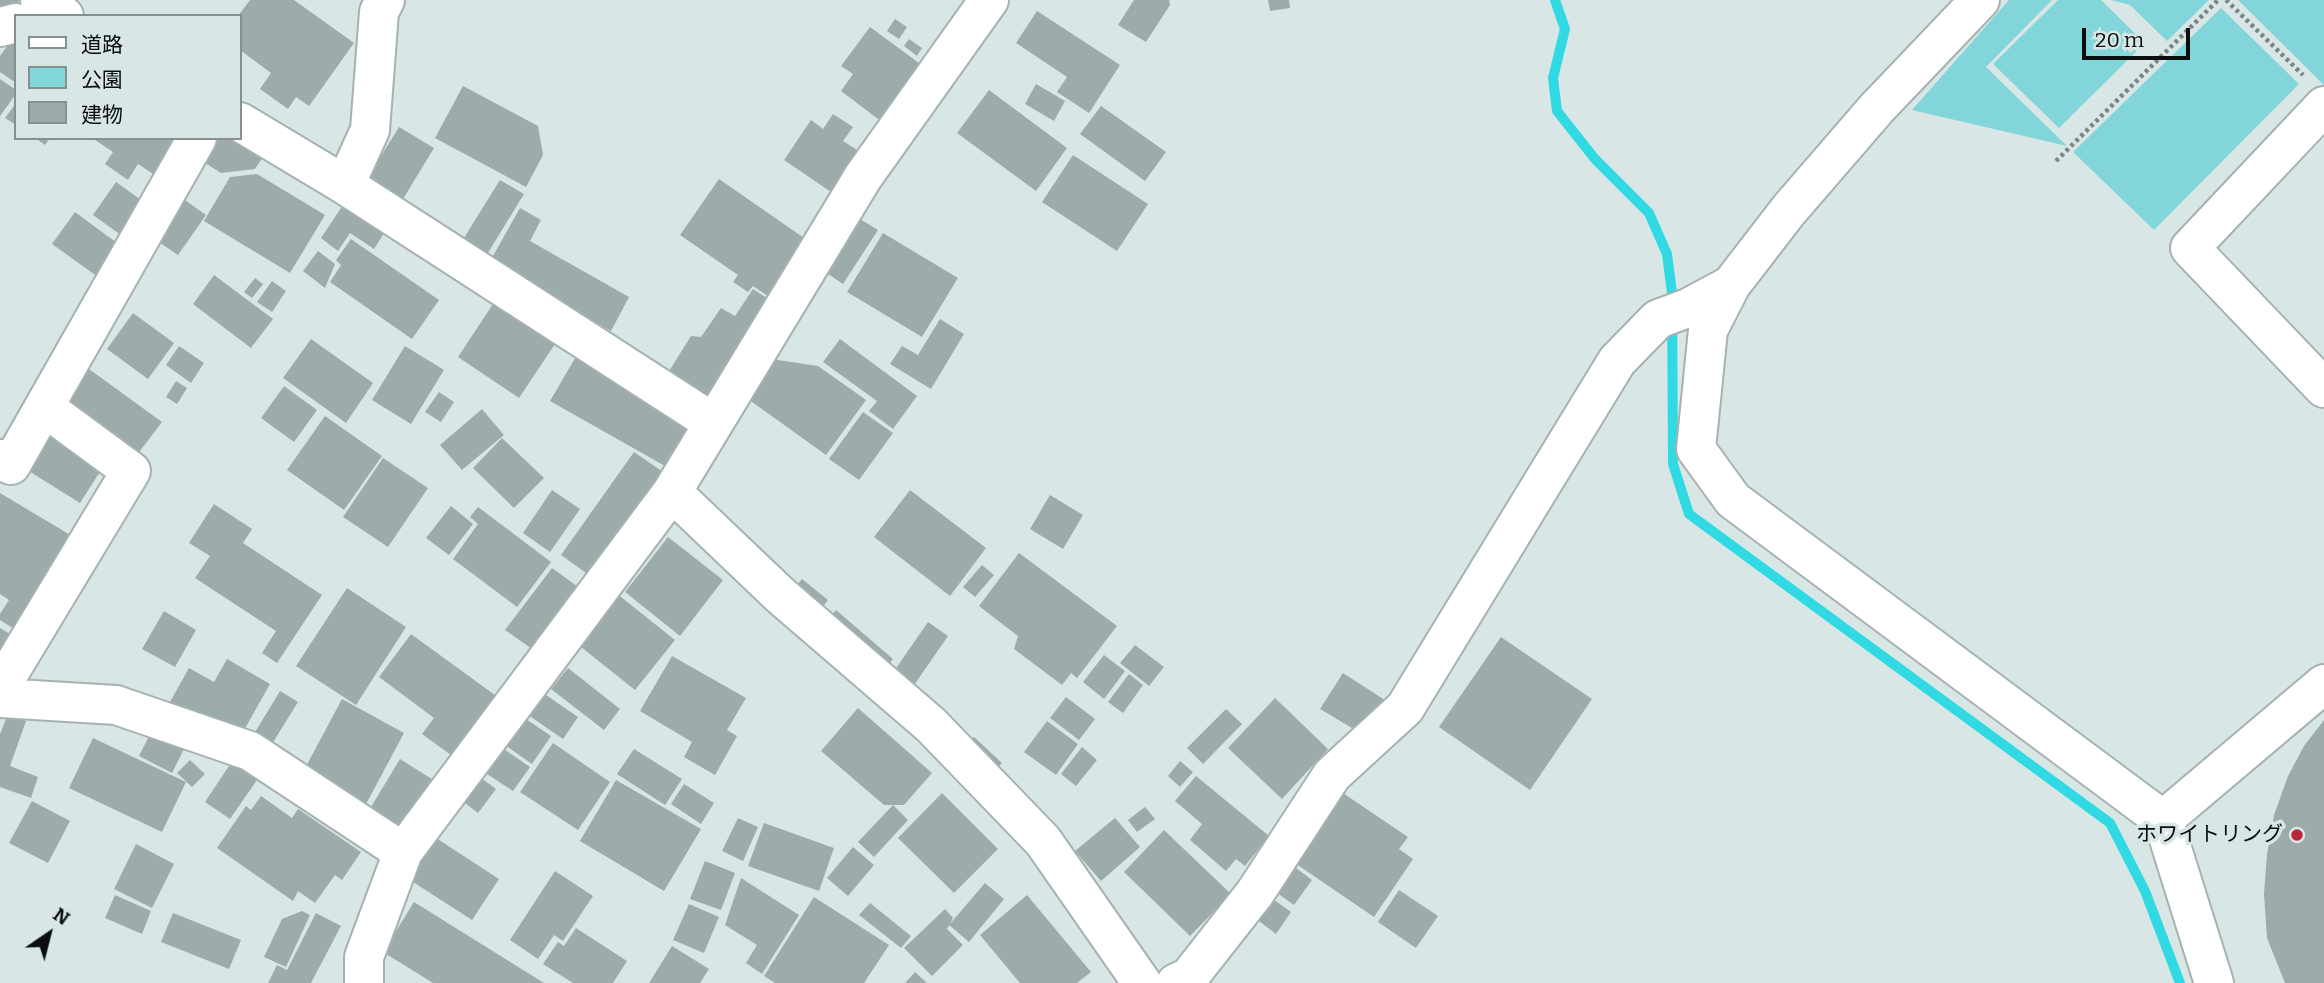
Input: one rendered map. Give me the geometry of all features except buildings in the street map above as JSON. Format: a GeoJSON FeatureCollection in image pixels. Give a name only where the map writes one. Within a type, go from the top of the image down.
{"type":"FeatureCollection","features":[{"type":"Feature","properties":{"kind":"street"},"geometry":{"type":"LineString","coordinates":[[345,185],[370,130],[379,12],[386,0]]}},
{"type":"Feature","properties":{"kind":"street"},"geometry":{"type":"LineString","coordinates":[[364,983],[364,957],[403,852],[672,492],[863,177],[989,0]]}},
{"type":"Feature","properties":{"kind":"street"},"geometry":{"type":"LineString","coordinates":[[1980,0],[1876,109],[1788,211],[1731,285],[1708,330],[1696,449],[1733,500],[2162,820],[2214,983]]}},
{"type":"Feature","properties":{"kind":"street"},"geometry":{"type":"LineString","coordinates":[[2314,91],[2190,247],[2324,387]]}},
{"type":"Feature","properties":{"kind":"street"},"geometry":{"type":"LineString","coordinates":[[242,123],[345,185],[712,422]]}},
{"type":"Feature","properties":{"kind":"street"},"geometry":{"type":"LineString","coordinates":[[0,459],[12,465],[196,140]]}},
{"type":"Feature","properties":{"kind":"street"},"geometry":{"type":"LineString","coordinates":[[1176,983],[1189,977],[1240,914],[1332,775],[1405,708],[1617,361],[1673,314],[1731,285]]}},
{"type":"Feature","properties":{"kind":"street"},"geometry":{"type":"LineString","coordinates":[[0,688],[131,471],[44,407]]}},
{"type":"Feature","properties":{"kind":"street"},"geometry":{"type":"LineString","coordinates":[[672,492],[780,595],[931,724],[1034,831],[1142,983]]}},
{"type":"Feature","properties":{"kind":"street"},"geometry":{"type":"LineString","coordinates":[[2162,820],[2324,684]]}},
{"type":"Feature","properties":{"kind":"street"},"geometry":{"type":"LineString","coordinates":[[0,698],[116,705],[250,751],[403,852]]}},
{"type":"Feature","properties":{"kind":"path"},"geometry":{"type":"LineString","coordinates":[[2056,161],[2218,0]]}},
{"type":"Feature","properties":{"kind":"path"},"geometry":{"type":"LineString","coordinates":[[2226,0],[2314,91]]}},
{"type":"Feature","properties":{"kind":"green space"},"geometry":{"type":"Polygon","coordinates":[[[2009,0],[2052,0],[1986,67],[2067,146],[1912,110],[2009,0]]]}},
{"type":"Feature","properties":{"kind":"green space"},"geometry":{"type":"Polygon","coordinates":[[[2058,0],[2101,0],[2145,43],[2059,128],[1993,64],[2058,0]]]}},
{"type":"Feature","properties":{"kind":"green space"},"geometry":{"type":"Polygon","coordinates":[[[2111,0],[2209,0],[2167,41],[2130,5],[2111,0]]]}},
{"type":"Feature","properties":{"kind":"green space"},"geometry":{"type":"Polygon","coordinates":[[[2238,0],[2324,0],[2324,85],[2238,0]]]}},
{"type":"Feature","properties":{"kind":"green space"},"geometry":{"type":"Polygon","coordinates":[[[2221,8],[2299,84],[2154,230],[2073,152],[2221,8]]]}},
{"type":"Feature","properties":{"kind":"waterway"},"geometry":{"type":"LineString","coordinates":[[1555,0],[1565,29],[1553,78],[1557,111],[1595,159],[1649,213],[1667,254],[1672,293],[1673,464],[1689,514],[2110,823],[2145,891],[2180,983]]}},
{"type":"Feature","properties":{"kind":"place","name":"ホワイトリング"},"geometry":{"type":"Point","coordinates":[2297,835]}}]}
